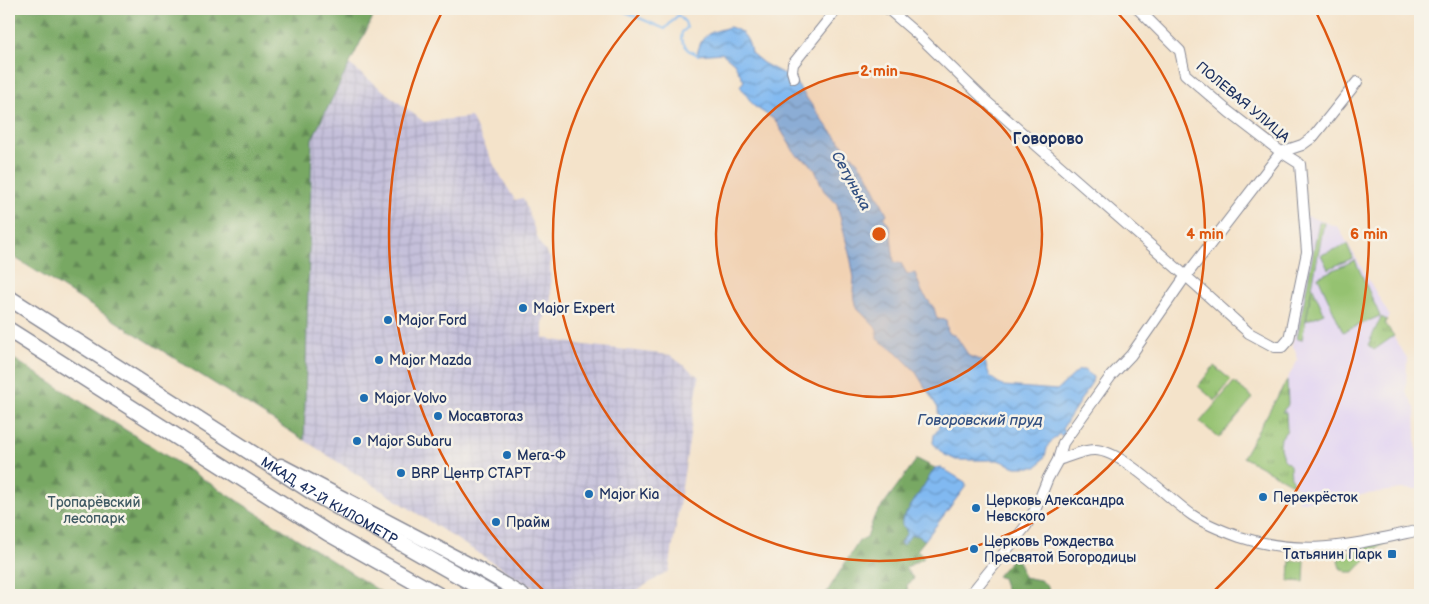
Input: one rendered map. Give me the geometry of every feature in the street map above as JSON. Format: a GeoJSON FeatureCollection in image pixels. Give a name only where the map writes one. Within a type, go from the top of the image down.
{"type":"FeatureCollection","features":[{"type":"Feature","properties":{"kind":"highway","name":"МКАД, 47-Й КИЛОМЕТР"},"geometry":{"type":"LineString","coordinates":[[9,298],[342,510],[493,595]]}},
{"type":"Feature","properties":{"kind":"highway","name":"МКАД, 47-Й КИЛОМЕТР"},"geometry":{"type":"LineString","coordinates":[[9,330],[328,533],[438,595]]}},
{"type":"Feature","properties":{"kind":"main road"},"geometry":{"type":"LineString","coordinates":[[230,440],[324,487],[479,569],[523,595]]}},
{"type":"Feature","properties":{"kind":"street"},"geometry":{"type":"LineString","coordinates":[[794,78],[793,64],[837,9]]}},
{"type":"Feature","properties":{"kind":"street"},"geometry":{"type":"LineString","coordinates":[[888,9],[917,34],[987,102],[1185,277]]}},
{"type":"Feature","properties":{"kind":"street","name":"ПОЛЕВАЯ УЛИЦА"},"geometry":{"type":"LineString","coordinates":[[1138,9],[1180,51],[1185,74],[1280,152],[1300,164],[1307,252],[1289,340],[1284,346],[1279,348],[1248,333],[1185,277]]}},
{"type":"Feature","properties":{"kind":"street"},"geometry":{"type":"LineString","coordinates":[[970,595],[1026,526],[1058,460],[1063,443],[1111,376],[1135,349],[1185,277],[1280,152],[1302,146],[1313,138],[1357,82]]}},
{"type":"Feature","properties":{"kind":"street"},"geometry":{"type":"LineString","coordinates":[[1058,460],[1095,450],[1108,453],[1122,460],[1183,509],[1209,526],[1269,545],[1330,548],[1420,530]]}},
{"type":"Feature","properties":{"kind":"shaded area"},"geometry":{"type":"Polygon","coordinates":[[[349,64],[424,122],[471,117],[495,167],[515,200],[523,198],[540,244],[550,258],[551,299],[543,323],[543,338],[670,355],[699,377],[669,571],[629,595],[548,595],[518,579],[304,440],[312,139],[349,64]]]}},
{"type":"Feature","properties":{"kind":"shaded area"},"geometry":{"type":"Polygon","coordinates":[[[1307,216],[1338,227],[1389,315],[1385,323],[1407,358],[1406,392],[1415,407],[1418,489],[1401,489],[1321,501],[1297,501],[1302,490],[1243,457],[1298,360],[1295,349],[1292,347],[1308,252],[1307,216]]]}},
{"type":"Feature","properties":{"kind":"green space"},"geometry":{"type":"Polygon","coordinates":[[[9,9],[377,9],[312,139],[304,440],[9,254],[9,9]]]}},
{"type":"Feature","properties":{"kind":"green space"},"geometry":{"type":"Polygon","coordinates":[[[1319,222],[1324,223],[1302,340],[1297,339],[1319,222]]]}},
{"type":"Feature","properties":{"kind":"green space"},"geometry":{"type":"Polygon","coordinates":[[[1347,244],[1353,258],[1328,269],[1321,255],[1347,244]]]}},
{"type":"Feature","properties":{"kind":"green space"},"geometry":{"type":"Polygon","coordinates":[[[1355,260],[1380,316],[1343,332],[1318,277],[1355,260]]]}},
{"type":"Feature","properties":{"kind":"green space"},"geometry":{"type":"Polygon","coordinates":[[[1312,286],[1324,313],[1306,321],[1312,286]]]}},
{"type":"Feature","properties":{"kind":"green space"},"geometry":{"type":"Polygon","coordinates":[[[1381,317],[1387,320],[1385,323],[1394,336],[1374,350],[1368,345],[1381,317]]]}},
{"type":"Feature","properties":{"kind":"green space","name":"Тропарёвский лесопарк"},"geometry":{"type":"Polygon","coordinates":[[[9,356],[386,595],[9,595],[9,356]]]}},
{"type":"Feature","properties":{"kind":"green space"},"geometry":{"type":"Polygon","coordinates":[[[1214,366],[1231,380],[1215,401],[1198,386],[1214,366]]]}},
{"type":"Feature","properties":{"kind":"green space"},"geometry":{"type":"Polygon","coordinates":[[[1287,380],[1288,405],[1282,412],[1286,412],[1287,430],[1281,438],[1280,448],[1283,458],[1290,465],[1291,478],[1294,485],[1243,457],[1287,380]]]}},
{"type":"Feature","properties":{"kind":"green space"},"geometry":{"type":"Polygon","coordinates":[[[1234,382],[1253,398],[1219,438],[1200,422],[1234,382]]]}},
{"type":"Feature","properties":{"kind":"green space"},"geometry":{"type":"Polygon","coordinates":[[[917,459],[935,468],[902,520],[907,533],[900,542],[902,545],[911,535],[917,535],[925,540],[917,550],[924,558],[905,568],[914,579],[907,585],[908,595],[847,595],[848,592],[842,595],[825,595],[859,541],[867,537],[874,517],[917,459]]]}},
{"type":"Feature","properties":{"kind":"green space"},"geometry":{"type":"Polygon","coordinates":[[[1384,542],[1354,572],[1346,572],[1340,568],[1338,561],[1343,554],[1384,542]]]}},
{"type":"Feature","properties":{"kind":"green space"},"geometry":{"type":"Polygon","coordinates":[[[1013,558],[1019,563],[1024,577],[1040,580],[1048,586],[1049,595],[1008,595],[1002,578],[997,576],[1013,558]]]}},
{"type":"Feature","properties":{"kind":"green space"},"geometry":{"type":"Polygon","coordinates":[[[1290,561],[1305,561],[1304,582],[1289,581],[1290,561]]]}},
{"type":"Feature","properties":{"kind":"water","name":"Говоровский пруд"},"geometry":{"type":"Polygon","coordinates":[[[730,27],[745,36],[751,53],[763,63],[793,79],[826,125],[866,172],[887,214],[884,218],[890,227],[894,262],[901,263],[907,274],[915,273],[922,292],[934,308],[937,319],[946,320],[948,333],[956,336],[969,356],[985,362],[990,377],[1003,386],[1057,390],[1079,370],[1084,370],[1093,377],[1092,382],[1062,429],[1065,431],[1063,436],[1059,434],[1048,445],[1045,456],[1037,467],[1016,467],[998,460],[956,460],[943,454],[933,443],[934,435],[939,428],[938,408],[915,371],[895,351],[877,339],[877,329],[857,308],[853,291],[854,278],[851,261],[837,204],[824,191],[815,170],[809,162],[796,155],[775,120],[754,106],[740,86],[744,81],[734,63],[722,53],[697,55],[704,38],[712,32],[730,27]]]}},
{"type":"Feature","properties":{"kind":"water"},"geometry":{"type":"Polygon","coordinates":[[[940,467],[965,482],[966,486],[925,540],[917,535],[911,535],[903,545],[900,543],[907,533],[902,525],[902,520],[935,468],[940,467]]]}},
{"type":"Feature","properties":{"kind":"waterway","name":"Сетунька"},"geometry":{"type":"LineString","coordinates":[[609,9],[623,11],[665,29],[678,15],[685,22],[687,28],[682,32],[681,39],[688,50],[698,55]]}},
{"type":"Feature","properties":{"kind":"place","name":"Major Expert"},"geometry":{"type":"Point","coordinates":[523,308]}},
{"type":"Feature","properties":{"kind":"place","name":"Major Ford"},"geometry":{"type":"Point","coordinates":[388,320]}},
{"type":"Feature","properties":{"kind":"place","name":"Major Mazda"},"geometry":{"type":"Point","coordinates":[379,360]}},
{"type":"Feature","properties":{"kind":"place","name":"Major Volvo"},"geometry":{"type":"Point","coordinates":[364,398]}},
{"type":"Feature","properties":{"kind":"place","name":"Мосавтогаз"},"geometry":{"type":"Point","coordinates":[438,416]}},
{"type":"Feature","properties":{"kind":"place","name":"Major Subaru"},"geometry":{"type":"Point","coordinates":[357,441]}},
{"type":"Feature","properties":{"kind":"place","name":"Мега-Ф"},"geometry":{"type":"Point","coordinates":[507,455]}},
{"type":"Feature","properties":{"kind":"place","name":"BRP Центр СТАРТ"},"geometry":{"type":"Point","coordinates":[401,473]}},
{"type":"Feature","properties":{"kind":"place","name":"Major Kia"},"geometry":{"type":"Point","coordinates":[589,494]}},
{"type":"Feature","properties":{"kind":"place","name":"Перекрёсток"},"geometry":{"type":"Point","coordinates":[1263,497]}},
{"type":"Feature","properties":{"kind":"place","name":"Церковь Александра Невского"},"geometry":{"type":"Point","coordinates":[976,508]}},
{"type":"Feature","properties":{"kind":"place","name":"Прайм"},"geometry":{"type":"Point","coordinates":[496,522]}},
{"type":"Feature","properties":{"kind":"place","name":"Церковь Рождества Пресвятой Богородицы"},"geometry":{"type":"Point","coordinates":[974,549]}},
{"type":"Feature","properties":{"kind":"place","name":"Татьянин Парк"},"geometry":{"type":"Point","coordinates":[1392,554]}},
{"type":"Feature","properties":{"kind":"district","name":"Говорово"},"geometry":{"type":"Point","coordinates":[1048,139]}}]}
